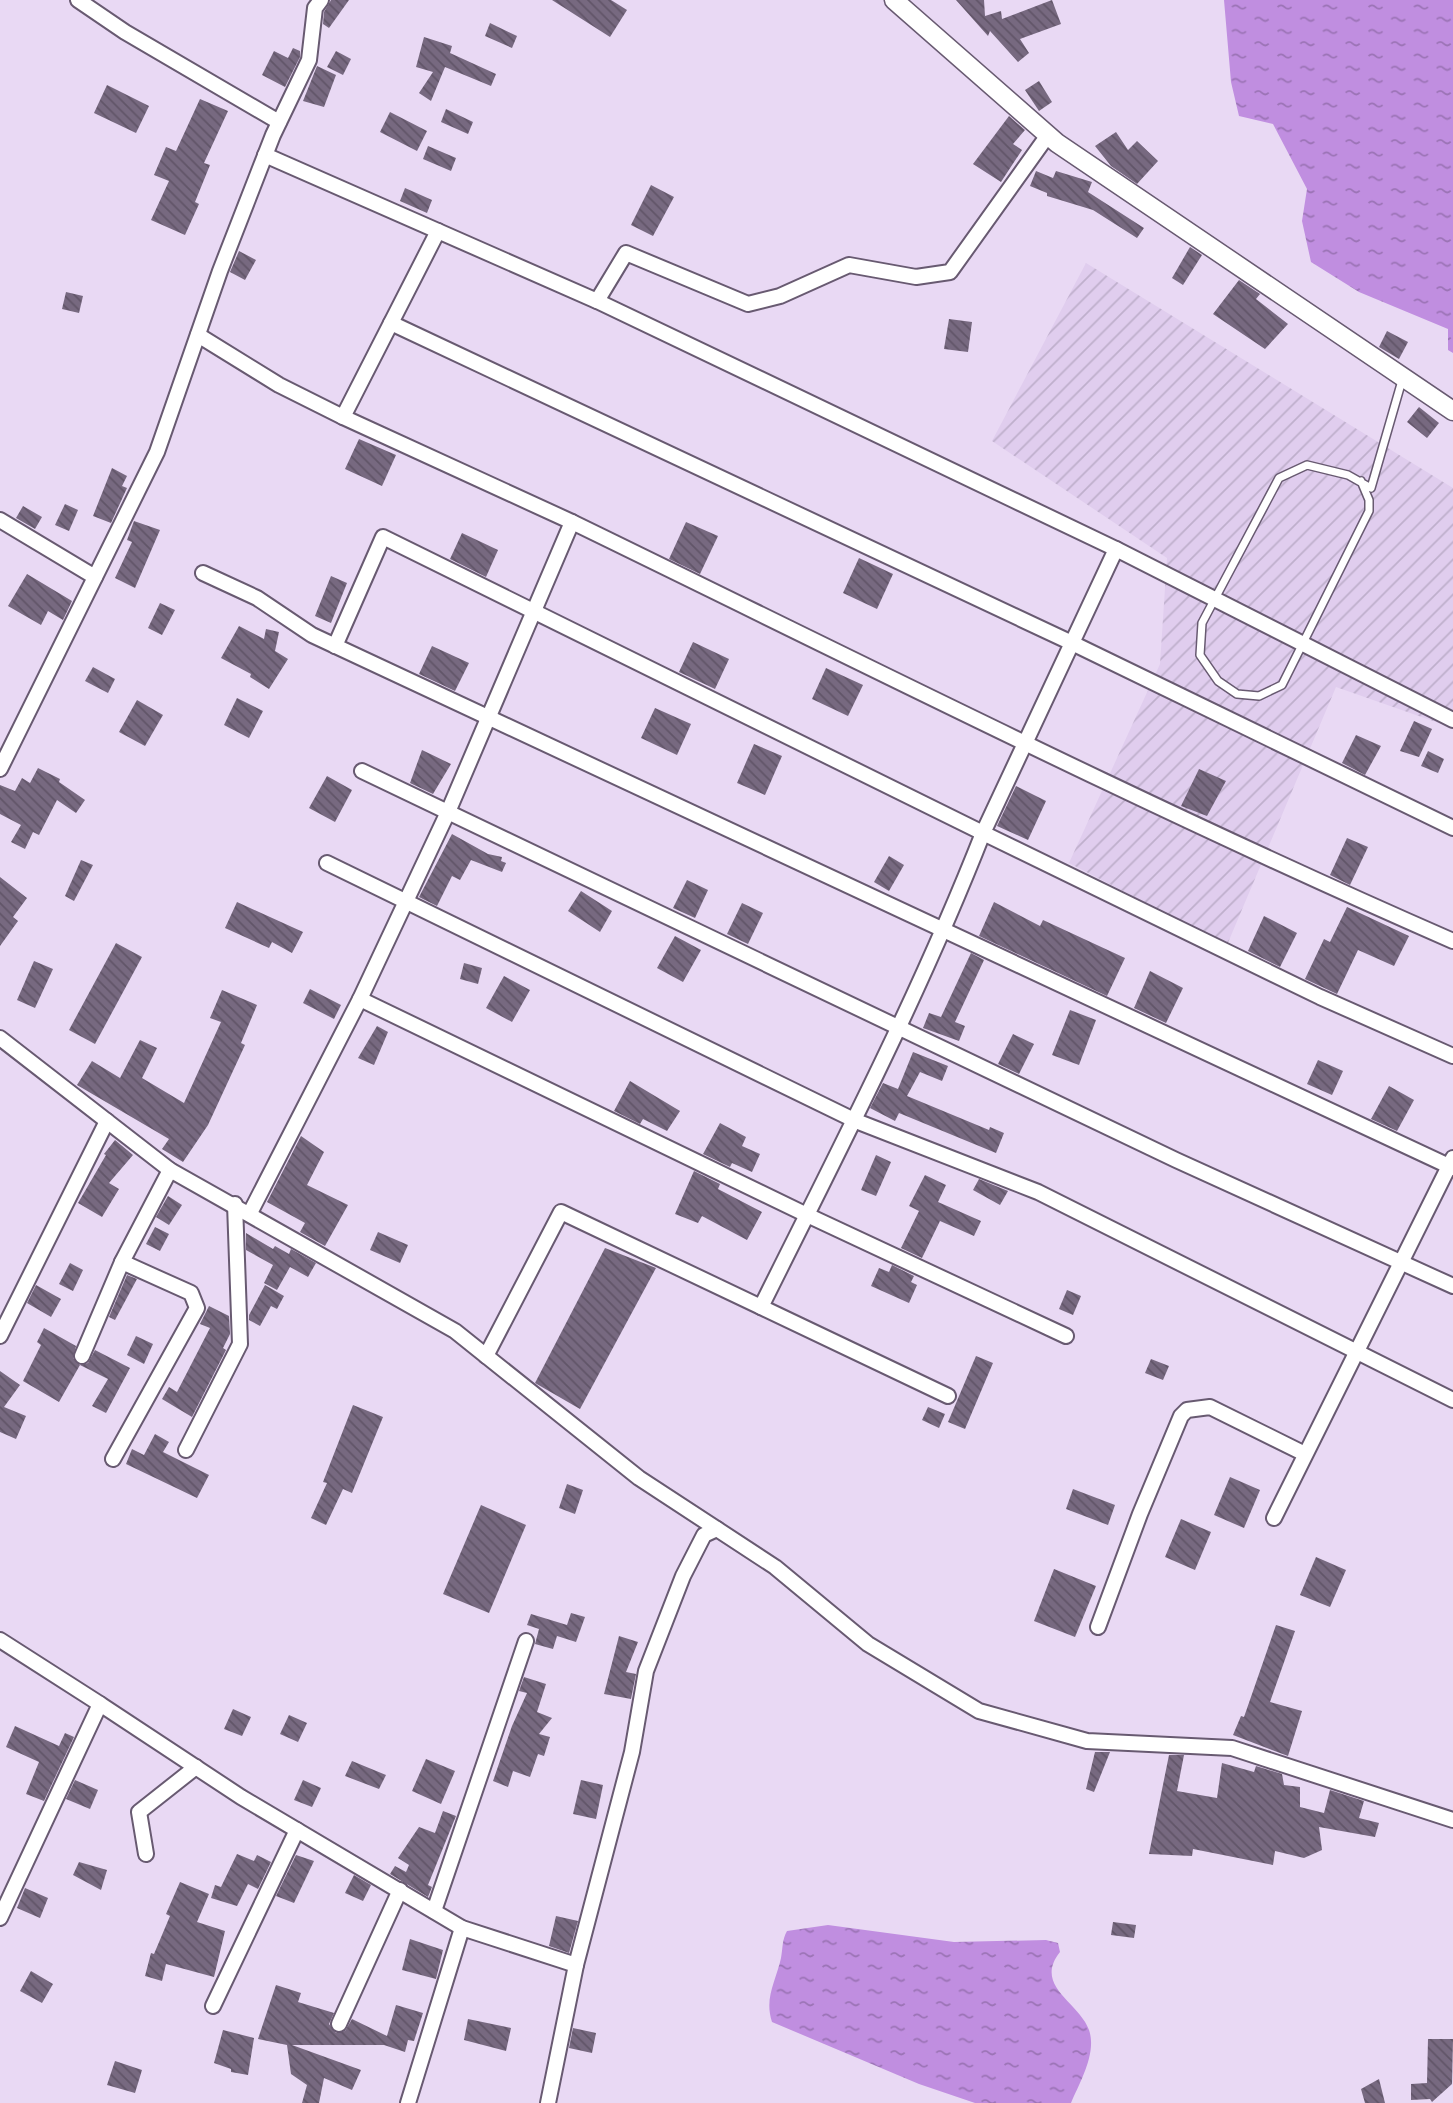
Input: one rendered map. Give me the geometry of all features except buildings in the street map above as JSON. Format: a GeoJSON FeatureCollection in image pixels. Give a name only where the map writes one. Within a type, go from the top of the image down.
{"type":"FeatureCollection","features":[{"type":"Feature","properties":{"kind":"street"},"geometry":{"type":"LineString","coordinates":[[78,0],[125,32],[279,122]]}},
{"type":"Feature","properties":{"kind":"street"},"geometry":{"type":"LineString","coordinates":[[0,769],[157,452],[265,155],[309,60],[315,8],[321,0]]}},
{"type":"Feature","properties":{"kind":"street"},"geometry":{"type":"LineString","coordinates":[[894,0],[1048,135],[1453,411]]}},
{"type":"Feature","properties":{"kind":"street"},"geometry":{"type":"LineString","coordinates":[[597,301],[626,253],[748,304],[780,296],[849,265],[916,277],[950,272],[1048,135]]}},
{"type":"Feature","properties":{"kind":"street"},"geometry":{"type":"LineString","coordinates":[[265,155],[597,301],[1116,549],[1453,720]]}},
{"type":"Feature","properties":{"kind":"street"},"geometry":{"type":"LineString","coordinates":[[343,417],[438,231]]}},
{"type":"Feature","properties":{"kind":"street"},"geometry":{"type":"LineString","coordinates":[[391,323],[1072,643],[1453,828]]}},
{"type":"Feature","properties":{"kind":"street"},"geometry":{"type":"LineString","coordinates":[[198,335],[279,385],[343,417],[572,522],[1340,892],[1453,941]]}},
{"type":"Feature","properties":{"kind":"street"},"geometry":{"type":"LineString","coordinates":[[0,520],[95,577]]}},
{"type":"Feature","properties":{"kind":"street"},"geometry":{"type":"LineString","coordinates":[[250,1213],[407,902],[448,812],[531,610],[572,522]]}},
{"type":"Feature","properties":{"kind":"street"},"geometry":{"type":"LineString","coordinates":[[335,646],[383,537],[1320,997],[1399,1029],[1453,1056]]}},
{"type":"Feature","properties":{"kind":"street"},"geometry":{"type":"LineString","coordinates":[[761,1307],[856,1121],[944,932],[982,833],[1116,549]]}},
{"type":"Feature","properties":{"kind":"street"},"geometry":{"type":"LineString","coordinates":[[203,573],[257,598],[312,635],[487,718],[944,932],[1452,1164],[1274,1518]]}},
{"type":"Feature","properties":{"kind":"street"},"geometry":{"type":"LineString","coordinates":[[362,771],[1176,1160],[1453,1286]]}},
{"type":"Feature","properties":{"kind":"street"},"geometry":{"type":"LineString","coordinates":[[327,863],[856,1121],[1038,1192],[1453,1400]]}},
{"type":"Feature","properties":{"kind":"street"},"geometry":{"type":"LineString","coordinates":[[360,999],[807,1215],[1066,1336]]}},
{"type":"Feature","properties":{"kind":"street"},"geometry":{"type":"LineString","coordinates":[[0,1038],[170,1170],[235,1204],[454,1331],[639,1478],[775,1567],[868,1644],[979,1712],[1087,1741],[1232,1748],[1453,1820]]}},
{"type":"Feature","properties":{"kind":"street"},"geometry":{"type":"LineString","coordinates":[[0,1336],[107,1121]]}},
{"type":"Feature","properties":{"kind":"street"},"geometry":{"type":"LineString","coordinates":[[82,1356],[122,1262],[170,1170]]}},
{"type":"Feature","properties":{"kind":"street"},"geometry":{"type":"LineString","coordinates":[[186,1450],[240,1344],[235,1204]]}},
{"type":"Feature","properties":{"kind":"street"},"geometry":{"type":"LineString","coordinates":[[486,1356],[561,1212],[948,1396]]}},
{"type":"Feature","properties":{"kind":"street"},"geometry":{"type":"LineString","coordinates":[[113,1459],[197,1308],[191,1293],[122,1262]]}},
{"type":"Feature","properties":{"kind":"street"},"geometry":{"type":"LineString","coordinates":[[1098,1627],[1140,1514],[1181,1416],[1187,1410],[1210,1407],[1305,1454]]}},
{"type":"Feature","properties":{"kind":"street"},"geometry":{"type":"LineString","coordinates":[[548,2103],[556,2077],[576,1965],[632,1752],[646,1671],[683,1576],[705,1535],[717,1529]]}},
{"type":"Feature","properties":{"kind":"street"},"geometry":{"type":"LineString","coordinates":[[0,1640],[196,1768],[462,1928],[576,1965]]}},
{"type":"Feature","properties":{"kind":"street"},"geometry":{"type":"LineString","coordinates":[[434,1911],[526,1641]]}},
{"type":"Feature","properties":{"kind":"street"},"geometry":{"type":"LineString","coordinates":[[0,1918],[100,1704]]}},
{"type":"Feature","properties":{"kind":"street"},"geometry":{"type":"LineString","coordinates":[[146,1854],[139,1812],[196,1768]]}},
{"type":"Feature","properties":{"kind":"street"},"geometry":{"type":"LineString","coordinates":[[213,2006],[297,1830]]}},
{"type":"Feature","properties":{"kind":"street"},"geometry":{"type":"LineString","coordinates":[[339,2024],[400,1891]]}},
{"type":"Feature","properties":{"kind":"street"},"geometry":{"type":"LineString","coordinates":[[408,2103],[462,1928]]}},
{"type":"Feature","properties":{"kind":"lane"},"geometry":{"type":"LineString","coordinates":[[1361,481],[1369,500],[1369,512],[1282,685],[1259,696],[1237,694],[1218,681],[1200,655],[1202,623],[1279,478],[1307,465],[1361,481],[1371,488],[1403,376]]}},
{"type":"Feature","properties":{"kind":"shaded area"},"geometry":{"type":"Polygon","coordinates":[[[1086,263],[1453,488],[1453,728],[1336,687],[1227,945],[1069,863],[1160,664],[1167,558],[992,441],[1086,263]]]}},
{"type":"Feature","properties":{"kind":"water"},"geometry":{"type":"Polygon","coordinates":[[[1224,0],[1453,0],[1453,353],[1448,350],[1448,329],[1359,292],[1311,262],[1302,221],[1307,189],[1273,124],[1239,116],[1231,82],[1224,0]]]}},
{"type":"Feature","properties":{"kind":"water"},"geometry":{"type":"Polygon","coordinates":[[[828,1925],[954,1942],[1046,1940],[1058,1943],[1060,1952],[1053,1964],[1052,1975],[1055,1984],[1084,2020],[1091,2039],[1089,2058],[1071,2103],[975,2103],[919,2084],[772,2022],[770,1997],[787,1931],[828,1925]]]}}]}
